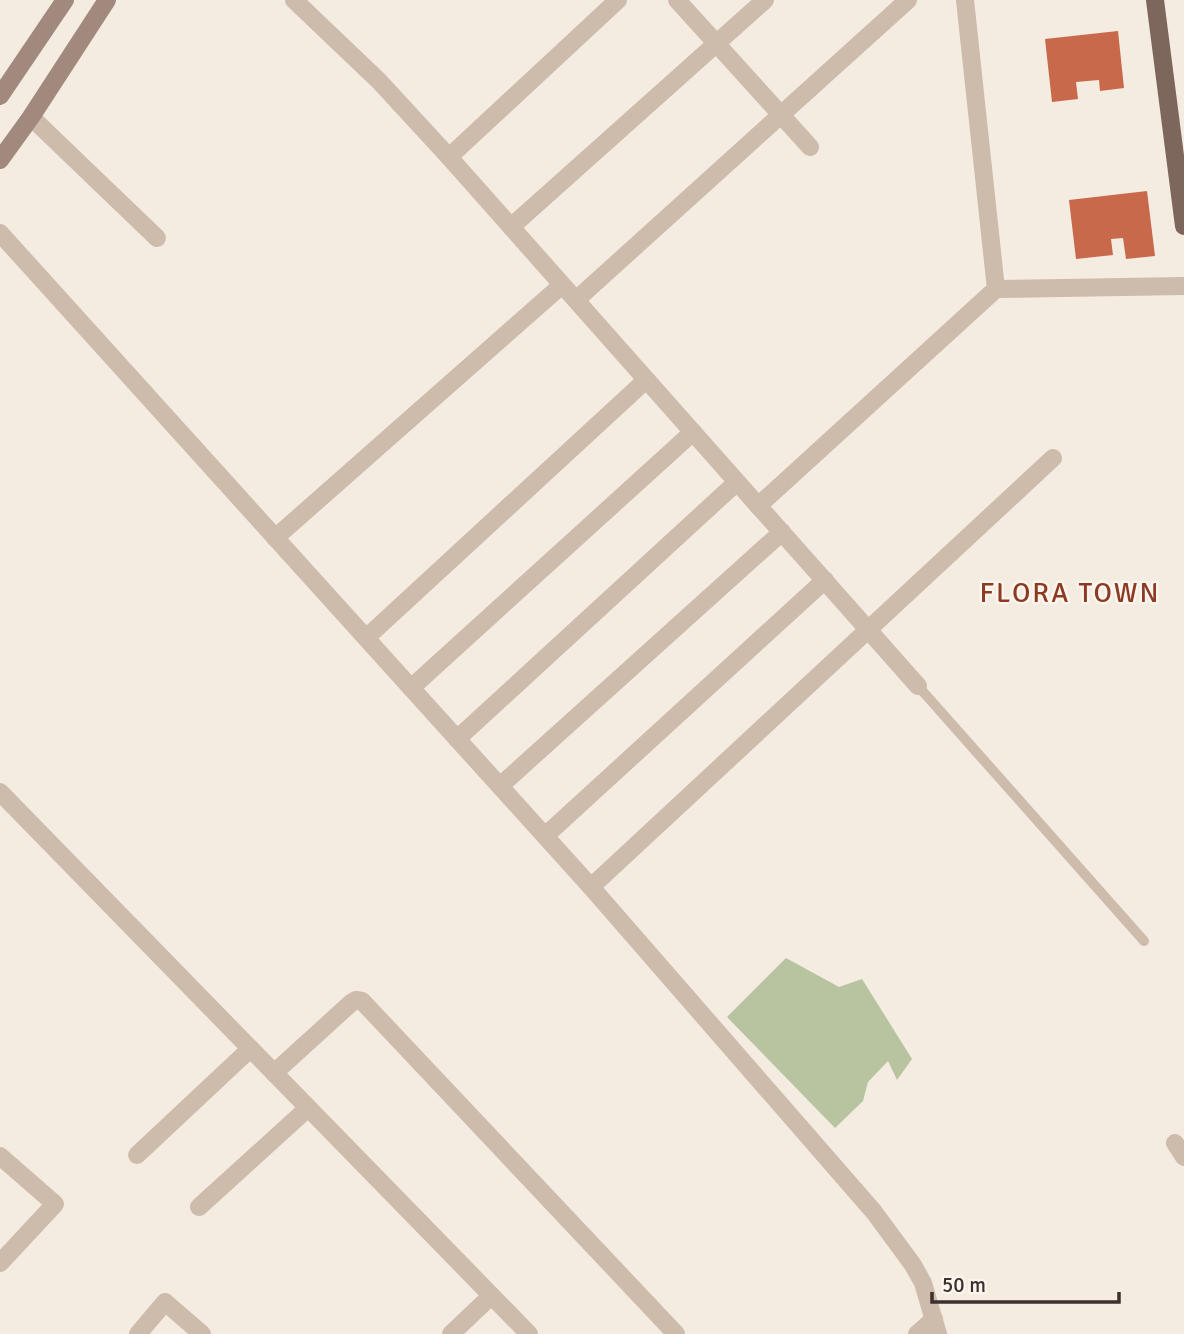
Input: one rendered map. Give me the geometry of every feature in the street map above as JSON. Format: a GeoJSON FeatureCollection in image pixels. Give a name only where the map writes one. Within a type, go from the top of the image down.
{"type":"FeatureCollection","features":[{"type":"Feature","properties":{"kind":"main road"},"geometry":{"type":"LineString","coordinates":[[0,96],[65,0]]}},
{"type":"Feature","properties":{"kind":"main road"},"geometry":{"type":"LineString","coordinates":[[0,160],[32,117],[107,0]]}},
{"type":"Feature","properties":{"kind":"main road"},"geometry":{"type":"LineString","coordinates":[[1155,0],[1184,226]]}},
{"type":"Feature","properties":{"kind":"street"},"geometry":{"type":"LineString","coordinates":[[294,0],[379,81],[449,157],[918,686]]}},
{"type":"Feature","properties":{"kind":"street"},"geometry":{"type":"LineString","coordinates":[[449,157],[618,0]]}},
{"type":"Feature","properties":{"kind":"street"},"geometry":{"type":"LineString","coordinates":[[677,0],[810,147]]}},
{"type":"Feature","properties":{"kind":"street"},"geometry":{"type":"LineString","coordinates":[[511,227],[765,0]]}},
{"type":"Feature","properties":{"kind":"street"},"geometry":{"type":"LineString","coordinates":[[576,300],[908,0]]}},
{"type":"Feature","properties":{"kind":"street"},"geometry":{"type":"LineString","coordinates":[[965,0],[996,289]]}},
{"type":"Feature","properties":{"kind":"street"},"geometry":{"type":"LineString","coordinates":[[32,117],[157,238]]}},
{"type":"Feature","properties":{"kind":"street"},"geometry":{"type":"LineString","coordinates":[[0,233],[592,887],[874,1212],[913,1265],[922,1283],[936,1327],[918,1334]]}},
{"type":"Feature","properties":{"kind":"street"},"geometry":{"type":"LineString","coordinates":[[275,538],[562,285]]}},
{"type":"Feature","properties":{"kind":"street"},"geometry":{"type":"LineString","coordinates":[[758,506],[996,289],[1184,286]]}},
{"type":"Feature","properties":{"kind":"street"},"geometry":{"type":"LineString","coordinates":[[366,638],[646,380]]}},
{"type":"Feature","properties":{"kind":"street"},"geometry":{"type":"LineString","coordinates":[[411,688],[693,432]]}},
{"type":"Feature","properties":{"kind":"street"},"geometry":{"type":"LineString","coordinates":[[592,887],[1053,458]]}},
{"type":"Feature","properties":{"kind":"street"},"geometry":{"type":"LineString","coordinates":[[457,739],[737,482]]}},
{"type":"Feature","properties":{"kind":"street"},"geometry":{"type":"LineString","coordinates":[[500,786],[782,532]]}},
{"type":"Feature","properties":{"kind":"street"},"geometry":{"type":"LineString","coordinates":[[545,836],[825,580]]}},
{"type":"Feature","properties":{"kind":"street"},"geometry":{"type":"LineString","coordinates":[[0,792],[528,1334]]}},
{"type":"Feature","properties":{"kind":"street"},"geometry":{"type":"LineString","coordinates":[[274,1073],[351,1003],[362,1001],[676,1334]]}},
{"type":"Feature","properties":{"kind":"street"},"geometry":{"type":"LineString","coordinates":[[137,1155],[250,1049]]}},
{"type":"Feature","properties":{"kind":"street"},"geometry":{"type":"LineString","coordinates":[[198,1207],[308,1108]]}},
{"type":"Feature","properties":{"kind":"street"},"geometry":{"type":"LineString","coordinates":[[0,1156],[55,1204],[0,1263]]}},
{"type":"Feature","properties":{"kind":"street"},"geometry":{"type":"LineString","coordinates":[[451,1334],[491,1296]]}},
{"type":"Feature","properties":{"kind":"street"},"geometry":{"type":"LineString","coordinates":[[138,1334],[165,1302],[202,1334]]}},
{"type":"Feature","properties":{"kind":"lane"},"geometry":{"type":"LineString","coordinates":[[918,686],[1144,941]]}},
{"type":"Feature","properties":{"kind":"green space"},"geometry":{"type":"Polygon","coordinates":[[[786,958],[839,987],[862,979],[912,1059],[897,1080],[888,1061],[868,1082],[863,1101],[835,1128],[727,1017],[786,958]]]}},
{"type":"Feature","properties":{"kind":"building"},"geometry":{"type":"Polygon","coordinates":[[[1118,31],[1124,88],[1100,91],[1099,80],[1076,82],[1078,99],[1052,102],[1045,39],[1118,31]]]}},
{"type":"Feature","properties":{"kind":"building"},"geometry":{"type":"Polygon","coordinates":[[[1147,191],[1155,256],[1126,259],[1123,238],[1111,239],[1113,255],[1076,259],[1069,200],[1147,191]]]}},
{"type":"Feature","properties":{"kind":"district","name":"FLORA TOWN"},"geometry":{"type":"Point","coordinates":[1070,593]}}]}
